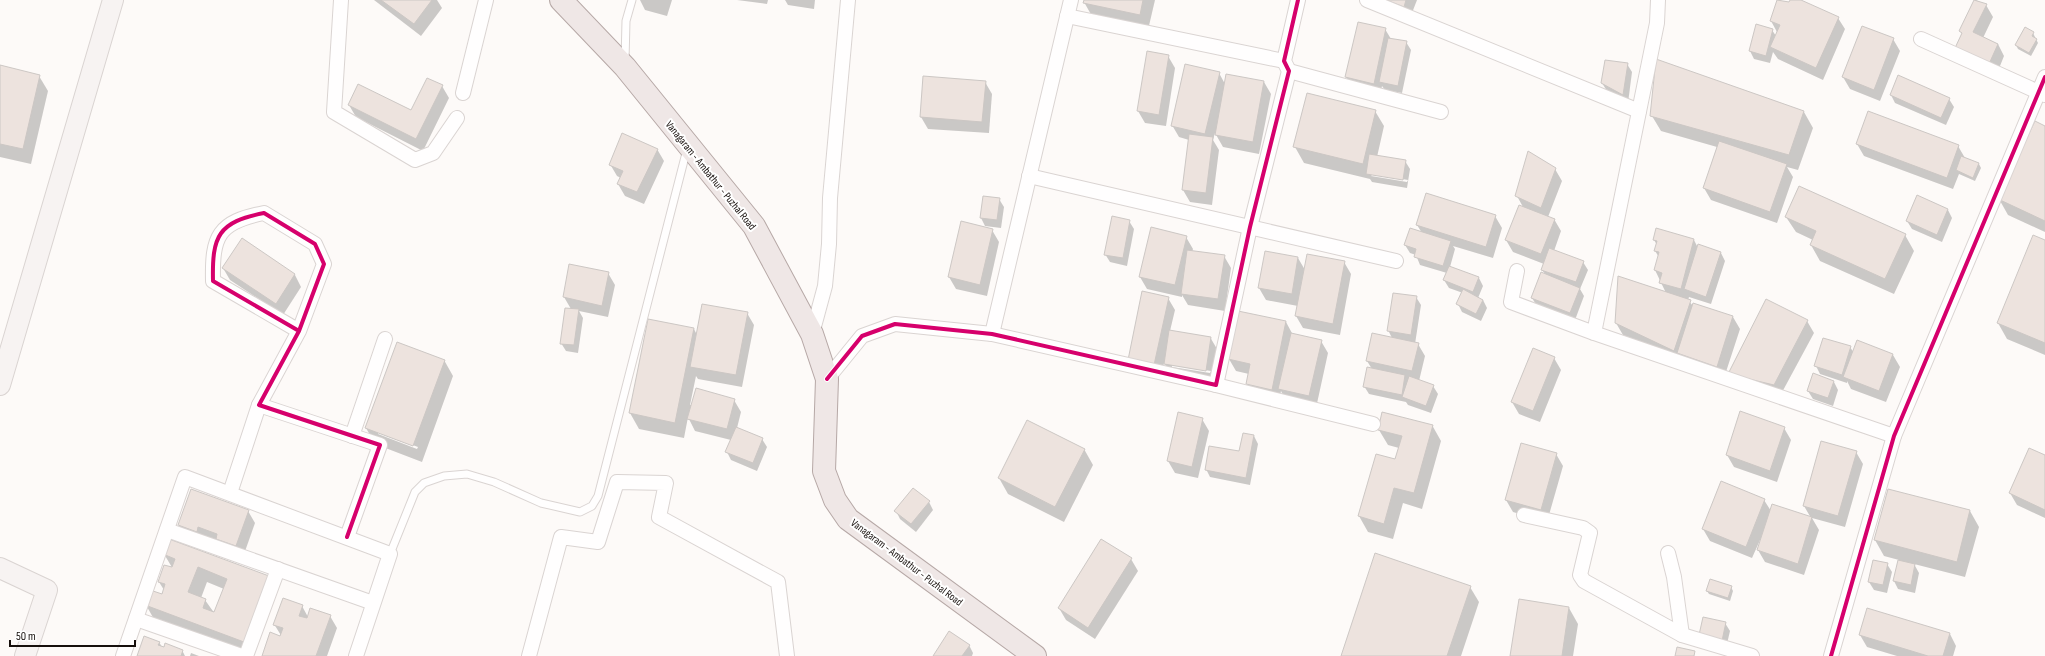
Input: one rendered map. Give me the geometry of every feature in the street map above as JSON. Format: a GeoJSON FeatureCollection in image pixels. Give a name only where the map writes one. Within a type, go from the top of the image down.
{"type":"FeatureCollection","features":[{"type":"Feature","properties":{"kind":"main road","name":"Vanagaram - Ambathur - Puzhal Road"},"geometry":{"type":"LineString","coordinates":[[561,0],[625,67],[754,226],[812,334],[827,379],[824,470],[835,500],[848,519],[1035,656]]}},
{"type":"Feature","properties":{"kind":"street"},"geometry":{"type":"LineString","coordinates":[[0,386],[113,0]]}},
{"type":"Feature","properties":{"kind":"street"},"geometry":{"type":"LineString","coordinates":[[341,0],[334,112],[415,160],[433,153],[457,118]]}},
{"type":"Feature","properties":{"kind":"street"},"geometry":{"type":"LineString","coordinates":[[463,93],[486,0]]}},
{"type":"Feature","properties":{"kind":"street"},"geometry":{"type":"LineString","coordinates":[[812,334],[825,286],[828,258],[830,198],[848,0]]}},
{"type":"Feature","properties":{"kind":"street"},"geometry":{"type":"LineString","coordinates":[[992,334],[1071,0]]}},
{"type":"Feature","properties":{"kind":"street"},"geometry":{"type":"LineString","coordinates":[[1216,385],[1287,66],[1298,0]]}},
{"type":"Feature","properties":{"kind":"street"},"geometry":{"type":"LineString","coordinates":[[1368,0],[1639,111]]}},
{"type":"Feature","properties":{"kind":"street"},"geometry":{"type":"LineString","coordinates":[[1594,333],[1657,23],[1658,0]]}},
{"type":"Feature","properties":{"kind":"street"},"geometry":{"type":"LineString","coordinates":[[1067,16],[1287,66],[1441,112]]}},
{"type":"Feature","properties":{"kind":"street"},"geometry":{"type":"LineString","coordinates":[[1922,39],[2042,93]]}},
{"type":"Feature","properties":{"kind":"street"},"geometry":{"type":"LineString","coordinates":[[1831,656],[1894,436],[2042,93],[2045,78]]}},
{"type":"Feature","properties":{"kind":"street"},"geometry":{"type":"LineString","coordinates":[[1029,176],[1396,261]]}},
{"type":"Feature","properties":{"kind":"street"},"geometry":{"type":"LineString","coordinates":[[230,493],[259,405],[299,331],[324,264],[315,244],[264,213],[243,217],[223,229],[212,254],[213,281],[299,331]]}},
{"type":"Feature","properties":{"kind":"street"},"geometry":{"type":"LineString","coordinates":[[1517,271],[1511,302],[1594,333],[1894,436]]}},
{"type":"Feature","properties":{"kind":"street"},"geometry":{"type":"LineString","coordinates":[[827,379],[862,336],[895,324],[992,334],[1216,385],[1373,424]]}},
{"type":"Feature","properties":{"kind":"street"},"geometry":{"type":"LineString","coordinates":[[352,436],[385,339]]}},
{"type":"Feature","properties":{"kind":"street"},"geometry":{"type":"LineString","coordinates":[[259,405],[380,445],[347,538]]}},
{"type":"Feature","properties":{"kind":"street"},"geometry":{"type":"LineString","coordinates":[[123,656],[185,477],[390,554],[356,656]]}},
{"type":"Feature","properties":{"kind":"street"},"geometry":{"type":"LineString","coordinates":[[529,656],[561,538],[598,542],[617,482],[666,483],[659,517],[778,582],[787,656]]}},
{"type":"Feature","properties":{"kind":"street"},"geometry":{"type":"LineString","coordinates":[[1524,515],[1583,528],[1590,533],[1580,576],[1584,581],[1682,635],[1752,656]]}},
{"type":"Feature","properties":{"kind":"street"},"geometry":{"type":"LineString","coordinates":[[167,530],[373,603]]}},
{"type":"Feature","properties":{"kind":"street"},"geometry":{"type":"LineString","coordinates":[[1668,553],[1674,577],[1682,635]]}},
{"type":"Feature","properties":{"kind":"street"},"geometry":{"type":"LineString","coordinates":[[0,568],[47,590],[25,656]]}},
{"type":"Feature","properties":{"kind":"street"},"geometry":{"type":"LineString","coordinates":[[246,656],[278,569]]}},
{"type":"Feature","properties":{"kind":"street"},"geometry":{"type":"LineString","coordinates":[[136,619],[242,656]]}},
{"type":"Feature","properties":{"kind":"lane"},"geometry":{"type":"LineString","coordinates":[[625,67],[626,21],[632,0]]}},
{"type":"Feature","properties":{"kind":"lane"},"geometry":{"type":"LineString","coordinates":[[390,554],[415,492],[424,483],[444,476],[467,474],[494,482],[541,504],[580,512],[592,506],[598,496],[688,145]]}},
{"type":"Feature","properties":{"kind":"building"},"geometry":{"type":"Polygon","coordinates":[[[381,0],[432,0],[414,24],[381,0]]]}},
{"type":"Feature","properties":{"kind":"building"},"geometry":{"type":"Polygon","coordinates":[[[1084,0],[1143,0],[1140,15],[1083,3],[1084,0]]]}},
{"type":"Feature","properties":{"kind":"building"},"geometry":{"type":"Polygon","coordinates":[[[1386,0],[1406,0],[1404,7],[1386,0]]]}},
{"type":"Feature","properties":{"kind":"building"},"geometry":{"type":"Polygon","coordinates":[[[1777,0],[1789,2],[1790,0],[1801,0],[1839,17],[1816,68],[1770,47],[1780,25],[1770,21],[1777,0]]]}},
{"type":"Feature","properties":{"kind":"building"},"geometry":{"type":"Polygon","coordinates":[[[1974,0],[1987,4],[1973,32],[1998,44],[1989,64],[1955,48],[1962,33],[1959,31],[1974,0]]]}},
{"type":"Feature","properties":{"kind":"building"},"geometry":{"type":"Polygon","coordinates":[[[1358,22],[1386,28],[1374,84],[1345,77],[1358,22]]]}},
{"type":"Feature","properties":{"kind":"building"},"geometry":{"type":"Polygon","coordinates":[[[1756,24],[1773,29],[1766,56],[1749,51],[1756,24]]]}},
{"type":"Feature","properties":{"kind":"building"},"geometry":{"type":"Polygon","coordinates":[[[1862,26],[1894,38],[1874,90],[1842,77],[1862,26]]]}},
{"type":"Feature","properties":{"kind":"building"},"geometry":{"type":"Polygon","coordinates":[[[2025,27],[2034,32],[2032,36],[2037,39],[2029,53],[2015,45],[2025,27]]]}},
{"type":"Feature","properties":{"kind":"building"},"geometry":{"type":"Polygon","coordinates":[[[1388,38],[1407,41],[1398,86],[1379,82],[1388,38]]]}},
{"type":"Feature","properties":{"kind":"building"},"geometry":{"type":"Polygon","coordinates":[[[1147,51],[1169,55],[1159,115],[1137,111],[1147,51]]]}},
{"type":"Feature","properties":{"kind":"building"},"geometry":{"type":"Polygon","coordinates":[[[1656,59],[1804,111],[1789,155],[1650,116],[1656,59]]]}},
{"type":"Feature","properties":{"kind":"building"},"geometry":{"type":"Polygon","coordinates":[[[1605,60],[1628,63],[1623,95],[1601,83],[1605,60]]]}},
{"type":"Feature","properties":{"kind":"building"},"geometry":{"type":"Polygon","coordinates":[[[1185,64],[1220,72],[1205,134],[1171,126],[1185,64]]]}},
{"type":"Feature","properties":{"kind":"building"},"geometry":{"type":"Polygon","coordinates":[[[0,65],[40,75],[23,149],[0,144],[0,65]]]}},
{"type":"Feature","properties":{"kind":"building"},"geometry":{"type":"Polygon","coordinates":[[[1226,74],[1264,81],[1253,142],[1215,135],[1226,74]]]}},
{"type":"Feature","properties":{"kind":"building"},"geometry":{"type":"Polygon","coordinates":[[[1898,75],[1950,98],[1941,118],[1890,95],[1898,75]]]}},
{"type":"Feature","properties":{"kind":"building"},"geometry":{"type":"Polygon","coordinates":[[[923,76],[986,81],[982,122],[920,117],[923,76]]]}},
{"type":"Feature","properties":{"kind":"building"},"geometry":{"type":"Polygon","coordinates":[[[427,78],[443,85],[416,139],[348,105],[358,84],[411,110],[427,78]]]}},
{"type":"Feature","properties":{"kind":"building"},"geometry":{"type":"Polygon","coordinates":[[[1307,93],[1376,110],[1363,164],[1293,147],[1307,93]]]}},
{"type":"Feature","properties":{"kind":"building"},"geometry":{"type":"Polygon","coordinates":[[[1868,111],[1959,145],[1947,178],[1856,144],[1868,111]]]}},
{"type":"Feature","properties":{"kind":"building"},"geometry":{"type":"Polygon","coordinates":[[[2035,121],[2045,126],[2045,221],[1998,199],[2035,121]]]}},
{"type":"Feature","properties":{"kind":"building"},"geometry":{"type":"Polygon","coordinates":[[[622,133],[658,149],[637,192],[617,184],[623,171],[609,165],[622,133]]]}},
{"type":"Feature","properties":{"kind":"building"},"geometry":{"type":"Polygon","coordinates":[[[1189,134],[1213,137],[1206,193],[1182,190],[1189,134]]]}},
{"type":"Feature","properties":{"kind":"building"},"geometry":{"type":"Polygon","coordinates":[[[1719,141],[1787,164],[1770,212],[1703,188],[1719,141]]]}},
{"type":"Feature","properties":{"kind":"building"},"geometry":{"type":"Polygon","coordinates":[[[1528,151],[1556,168],[1541,208],[1515,196],[1528,151]]]}},
{"type":"Feature","properties":{"kind":"building"},"geometry":{"type":"Polygon","coordinates":[[[1369,154],[1406,160],[1403,180],[1366,174],[1369,154]]]}},
{"type":"Feature","properties":{"kind":"building"},"geometry":{"type":"Polygon","coordinates":[[[1961,156],[1979,163],[1973,178],[1956,170],[1961,156]]]}},
{"type":"Feature","properties":{"kind":"building"},"geometry":{"type":"Polygon","coordinates":[[[1799,186],[1906,234],[1885,279],[1810,245],[1816,231],[1785,217],[1799,186]]]}},
{"type":"Feature","properties":{"kind":"building"},"geometry":{"type":"Polygon","coordinates":[[[1426,193],[1496,215],[1486,247],[1416,225],[1426,193]]]}},
{"type":"Feature","properties":{"kind":"building"},"geometry":{"type":"Polygon","coordinates":[[[1917,195],[1948,209],[1937,235],[1906,221],[1917,195]]]}},
{"type":"Feature","properties":{"kind":"building"},"geometry":{"type":"Polygon","coordinates":[[[983,196],[1000,198],[997,220],[980,218],[983,196]]]}},
{"type":"Feature","properties":{"kind":"building"},"geometry":{"type":"Polygon","coordinates":[[[1519,205],[1555,219],[1541,254],[1505,240],[1519,205]]]}},
{"type":"Feature","properties":{"kind":"building"},"geometry":{"type":"Polygon","coordinates":[[[1112,216],[1130,220],[1123,258],[1104,255],[1112,216]]]}},
{"type":"Feature","properties":{"kind":"building"},"geometry":{"type":"Polygon","coordinates":[[[961,221],[993,229],[980,285],[948,277],[961,221]]]}},
{"type":"Feature","properties":{"kind":"building"},"geometry":{"type":"Polygon","coordinates":[[[1151,227],[1187,236],[1175,285],[1139,277],[1151,227]]]}},
{"type":"Feature","properties":{"kind":"building"},"geometry":{"type":"Polygon","coordinates":[[[1410,228],[1451,241],[1443,266],[1414,257],[1416,249],[1404,245],[1410,228]]]}},
{"type":"Feature","properties":{"kind":"building"},"geometry":{"type":"Polygon","coordinates":[[[1656,228],[1694,239],[1681,289],[1659,283],[1662,273],[1654,270],[1659,252],[1654,251],[1657,241],[1653,240],[1656,228]]]}},
{"type":"Feature","properties":{"kind":"building"},"geometry":{"type":"Polygon","coordinates":[[[2033,235],[2045,240],[2045,343],[1997,323],[2033,235]]]}},
{"type":"Feature","properties":{"kind":"building"},"geometry":{"type":"Polygon","coordinates":[[[242,238],[295,274],[276,304],[222,268],[242,238]]]}},
{"type":"Feature","properties":{"kind":"building"},"geometry":{"type":"Polygon","coordinates":[[[1698,244],[1721,252],[1706,297],[1684,289],[1698,244]]]}},
{"type":"Feature","properties":{"kind":"building"},"geometry":{"type":"Polygon","coordinates":[[[1549,248],[1584,261],[1576,282],[1541,270],[1549,248]]]}},
{"type":"Feature","properties":{"kind":"building"},"geometry":{"type":"Polygon","coordinates":[[[1187,250],[1225,255],[1218,299],[1181,294],[1187,250]]]}},
{"type":"Feature","properties":{"kind":"building"},"geometry":{"type":"Polygon","coordinates":[[[1265,251],[1298,257],[1292,294],[1258,288],[1265,251]]]}},
{"type":"Feature","properties":{"kind":"building"},"geometry":{"type":"Polygon","coordinates":[[[1307,254],[1345,261],[1333,324],[1295,316],[1307,254]]]}},
{"type":"Feature","properties":{"kind":"building"},"geometry":{"type":"Polygon","coordinates":[[[569,264],[609,272],[602,306],[563,297],[569,264]]]}},
{"type":"Feature","properties":{"kind":"building"},"geometry":{"type":"Polygon","coordinates":[[[1449,266],[1479,277],[1473,292],[1443,280],[1449,266]]]}},
{"type":"Feature","properties":{"kind":"building"},"geometry":{"type":"Polygon","coordinates":[[[1541,272],[1580,288],[1570,313],[1531,298],[1541,272]]]}},
{"type":"Feature","properties":{"kind":"building"},"geometry":{"type":"Polygon","coordinates":[[[1618,276],[1691,300],[1674,351],[1615,323],[1618,276]]]}},
{"type":"Feature","properties":{"kind":"building"},"geometry":{"type":"Polygon","coordinates":[[[1463,289],[1483,300],[1476,314],[1456,304],[1463,289]]]}},
{"type":"Feature","properties":{"kind":"building"},"geometry":{"type":"Polygon","coordinates":[[[1142,291],[1169,297],[1154,365],[1128,360],[1142,291]]]}},
{"type":"Feature","properties":{"kind":"building"},"geometry":{"type":"Polygon","coordinates":[[[1393,293],[1417,296],[1411,335],[1387,331],[1393,293]]]}},
{"type":"Feature","properties":{"kind":"building"},"geometry":{"type":"Polygon","coordinates":[[[1766,299],[1808,320],[1774,385],[1728,374],[1766,299]]]}},
{"type":"Feature","properties":{"kind":"building"},"geometry":{"type":"Polygon","coordinates":[[[1693,303],[1733,316],[1717,367],[1677,353],[1693,303]]]}},
{"type":"Feature","properties":{"kind":"building"},"geometry":{"type":"Polygon","coordinates":[[[702,304],[748,312],[736,375],[690,367],[702,304]]]}},
{"type":"Feature","properties":{"kind":"building"},"geometry":{"type":"Polygon","coordinates":[[[565,308],[579,309],[574,345],[560,344],[565,308]]]}},
{"type":"Feature","properties":{"kind":"building"},"geometry":{"type":"Polygon","coordinates":[[[1238,311],[1286,321],[1272,390],[1246,384],[1250,364],[1228,359],[1238,311]]]}},
{"type":"Feature","properties":{"kind":"building"},"geometry":{"type":"Polygon","coordinates":[[[648,319],[694,328],[675,423],[629,413],[648,319]]]}},
{"type":"Feature","properties":{"kind":"building"},"geometry":{"type":"Polygon","coordinates":[[[1169,330],[1211,337],[1206,371],[1164,364],[1169,330]]]}},
{"type":"Feature","properties":{"kind":"building"},"geometry":{"type":"Polygon","coordinates":[[[1291,333],[1322,340],[1309,396],[1278,389],[1291,333]]]}},
{"type":"Feature","properties":{"kind":"building"},"geometry":{"type":"Polygon","coordinates":[[[1372,333],[1419,343],[1412,371],[1366,361],[1372,333]]]}},
{"type":"Feature","properties":{"kind":"building"},"geometry":{"type":"Polygon","coordinates":[[[1823,338],[1851,346],[1842,375],[1814,366],[1823,338]]]}},
{"type":"Feature","properties":{"kind":"building"},"geometry":{"type":"Polygon","coordinates":[[[1857,340],[1893,354],[1879,391],[1843,377],[1857,340]]]}},
{"type":"Feature","properties":{"kind":"building"},"geometry":{"type":"Polygon","coordinates":[[[397,342],[445,360],[413,446],[365,428],[397,342]]]}},
{"type":"Feature","properties":{"kind":"building"},"geometry":{"type":"Polygon","coordinates":[[[1533,348],[1555,357],[1533,411],[1511,402],[1533,348]]]}},
{"type":"Feature","properties":{"kind":"building"},"geometry":{"type":"Polygon","coordinates":[[[1367,367],[1405,375],[1402,395],[1363,387],[1367,367]]]}},
{"type":"Feature","properties":{"kind":"building"},"geometry":{"type":"Polygon","coordinates":[[[1813,373],[1834,381],[1828,398],[1807,391],[1813,373]]]}},
{"type":"Feature","properties":{"kind":"building"},"geometry":{"type":"Polygon","coordinates":[[[1409,376],[1434,385],[1426,406],[1402,397],[1409,376]]]}},
{"type":"Feature","properties":{"kind":"building"},"geometry":{"type":"Polygon","coordinates":[[[696,388],[735,399],[727,429],[687,419],[696,388]]]}},
{"type":"Feature","properties":{"kind":"building"},"geometry":{"type":"Polygon","coordinates":[[[1740,411],[1785,427],[1770,471],[1726,455],[1740,411]]]}},
{"type":"Feature","properties":{"kind":"building"},"geometry":{"type":"Polygon","coordinates":[[[1178,412],[1203,418],[1192,467],[1167,461],[1178,412]]]}},
{"type":"Feature","properties":{"kind":"building"},"geometry":{"type":"Polygon","coordinates":[[[1382,412],[1433,425],[1414,493],[1394,488],[1384,524],[1358,516],[1376,454],[1395,459],[1402,436],[1378,430],[1382,412]]]}},
{"type":"Feature","properties":{"kind":"building"},"geometry":{"type":"Polygon","coordinates":[[[1027,420],[1085,449],[1055,507],[998,478],[1027,420]]]}},
{"type":"Feature","properties":{"kind":"building"},"geometry":{"type":"Polygon","coordinates":[[[736,427],[763,438],[753,463],[725,452],[736,427]]]}},
{"type":"Feature","properties":{"kind":"building"},"geometry":{"type":"Polygon","coordinates":[[[1243,433],[1254,435],[1246,478],[1205,470],[1209,446],[1239,451],[1243,433]]]}},
{"type":"Feature","properties":{"kind":"building"},"geometry":{"type":"Polygon","coordinates":[[[1821,441],[1857,451],[1838,516],[1803,506],[1821,441]]]}},
{"type":"Feature","properties":{"kind":"building"},"geometry":{"type":"Polygon","coordinates":[[[1521,443],[1557,453],[1541,510],[1505,500],[1521,443]]]}},
{"type":"Feature","properties":{"kind":"building"},"geometry":{"type":"Polygon","coordinates":[[[2029,448],[2045,455],[2045,510],[2009,493],[2029,448]]]}},
{"type":"Feature","properties":{"kind":"building"},"geometry":{"type":"Polygon","coordinates":[[[1721,481],[1765,499],[1746,547],[1702,529],[1721,481]]]}},
{"type":"Feature","properties":{"kind":"building"},"geometry":{"type":"Polygon","coordinates":[[[913,488],[930,501],[911,524],[894,511],[913,488]]]}},
{"type":"Feature","properties":{"kind":"building"},"geometry":{"type":"Polygon","coordinates":[[[191,489],[249,510],[236,546],[216,539],[217,534],[198,527],[197,532],[178,525],[191,489]]]}},
{"type":"Feature","properties":{"kind":"building"},"geometry":{"type":"Polygon","coordinates":[[[1888,489],[1970,510],[1957,562],[1874,540],[1888,489]]]}},
{"type":"Feature","properties":{"kind":"building"},"geometry":{"type":"Polygon","coordinates":[[[1772,504],[1812,517],[1798,564],[1757,550],[1772,504]]]}},
{"type":"Feature","properties":{"kind":"building"},"geometry":{"type":"Polygon","coordinates":[[[169,539],[269,576],[244,642],[145,605],[150,590],[162,594],[165,584],[158,582],[164,565],[172,567],[175,559],[163,554],[169,539]],[[198,567],[188,592],[206,599],[203,608],[214,612],[227,579],[198,567]]]}},
{"type":"Feature","properties":{"kind":"building"},"geometry":{"type":"Polygon","coordinates":[[[1101,539],[1132,558],[1088,628],[1058,608],[1101,539]]]}},
{"type":"Feature","properties":{"kind":"building"},"geometry":{"type":"Polygon","coordinates":[[[1375,553],[1471,586],[1447,656],[1341,656],[1375,553]]]}},
{"type":"Feature","properties":{"kind":"building"},"geometry":{"type":"Polygon","coordinates":[[[1873,560],[1888,563],[1883,585],[1868,582],[1873,560]]]}},
{"type":"Feature","properties":{"kind":"building"},"geometry":{"type":"Polygon","coordinates":[[[1898,560],[1915,564],[1911,585],[1893,581],[1898,560]]]}},
{"type":"Feature","properties":{"kind":"building"},"geometry":{"type":"Polygon","coordinates":[[[1710,579],[1732,586],[1728,598],[1706,591],[1710,579]]]}},
{"type":"Feature","properties":{"kind":"building"},"geometry":{"type":"Polygon","coordinates":[[[283,598],[303,605],[299,616],[307,618],[310,608],[331,615],[316,656],[262,656],[270,632],[280,636],[283,628],[273,625],[283,598]]]}},
{"type":"Feature","properties":{"kind":"building"},"geometry":{"type":"Polygon","coordinates":[[[1519,599],[1569,607],[1562,656],[1510,656],[1519,599]]]}},
{"type":"Feature","properties":{"kind":"building"},"geometry":{"type":"Polygon","coordinates":[[[1867,608],[1950,633],[1943,656],[1928,656],[1859,635],[1867,608]]]}},
{"type":"Feature","properties":{"kind":"building"},"geometry":{"type":"Polygon","coordinates":[[[1703,617],[1726,622],[1722,641],[1699,635],[1703,617]]]}},
{"type":"Feature","properties":{"kind":"building"},"geometry":{"type":"Polygon","coordinates":[[[949,631],[970,645],[962,656],[933,656],[949,631]]]}},
{"type":"Feature","properties":{"kind":"building"},"geometry":{"type":"Polygon","coordinates":[[[144,636],[160,642],[158,645],[164,647],[165,643],[183,650],[181,656],[137,656],[144,636]]]}},
{"type":"Feature","properties":{"kind":"building"},"geometry":{"type":"Polygon","coordinates":[[[1677,647],[1695,651],[1694,656],[1675,656],[1677,647]]]}},
{"type":"Feature","properties":{"kind":"cycle path"},"geometry":{"type":"LineString","coordinates":[[827,379],[862,336],[895,324],[992,334],[1216,385],[1250,227],[1289,71],[1284,61],[1298,0]]}},
{"type":"Feature","properties":{"kind":"cycle path"},"geometry":{"type":"LineString","coordinates":[[1831,656],[1894,436],[2045,77]]}},
{"type":"Feature","properties":{"kind":"cycle path"},"geometry":{"type":"LineString","coordinates":[[299,331],[213,281],[214,253],[217,242],[227,227],[236,221],[264,213],[315,244],[324,264],[299,331],[259,405],[380,445],[347,537]]}}]}
